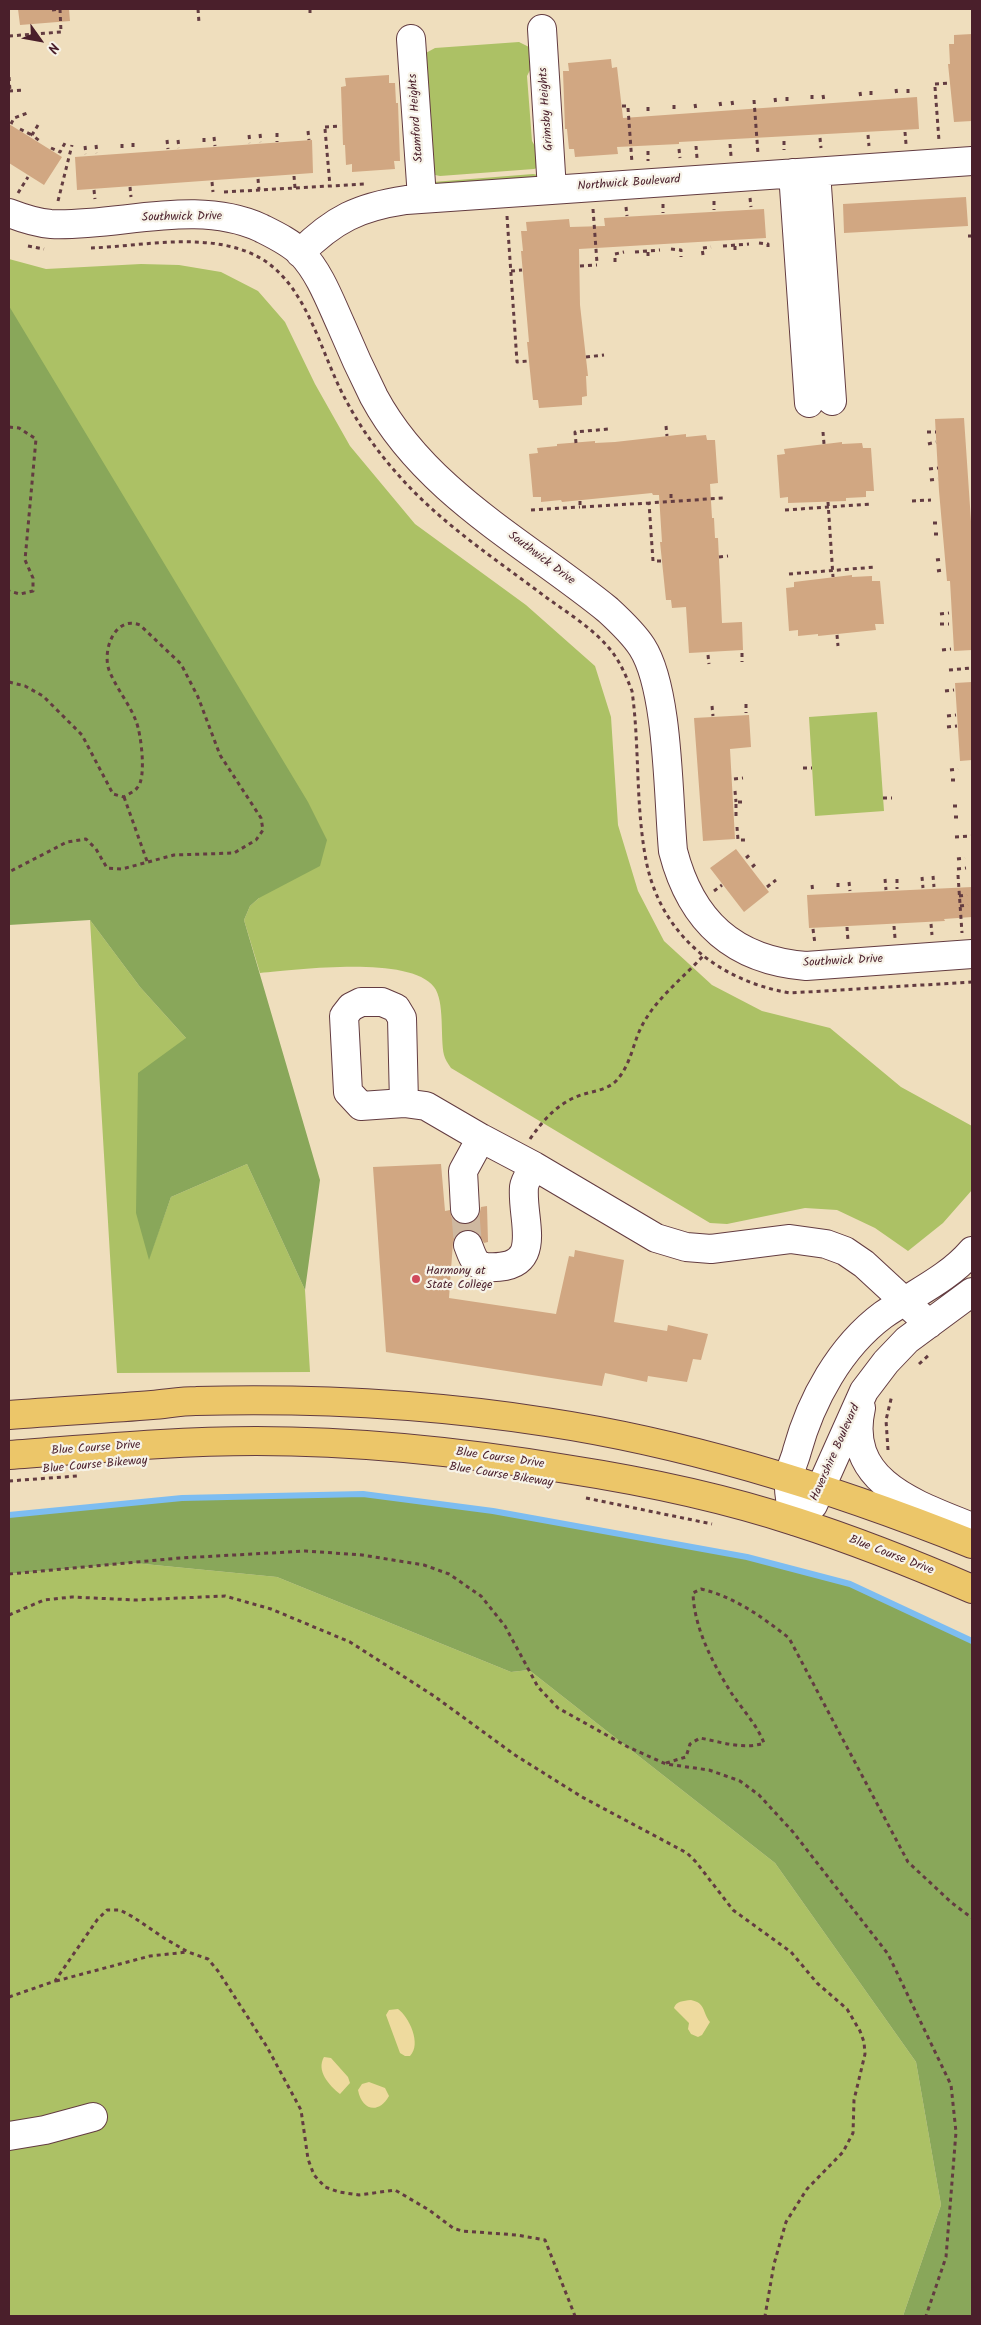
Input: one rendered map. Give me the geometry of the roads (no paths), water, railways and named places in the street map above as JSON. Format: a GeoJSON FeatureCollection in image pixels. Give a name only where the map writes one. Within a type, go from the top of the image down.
{"type":"FeatureCollection","features":[{"type":"Feature","properties":{"kind":"main road"},"geometry":{"type":"LineString","coordinates":[[9,1415],[194,1401],[304,1401],[478,1413],[547,1422],[620,1435],[789,1478],[972,1544]]}},
{"type":"Feature","properties":{"kind":"main road","name":"Blue Course Drive"},"geometry":{"type":"LineString","coordinates":[[9,1455],[255,1441],[355,1444],[430,1449],[611,1476],[681,1490],[795,1521],[891,1554],[972,1589]]}},
{"type":"Feature","properties":{"kind":"street","name":"Grimsby Heights"},"geometry":{"type":"LineString","coordinates":[[542,29],[552,190]]}},
{"type":"Feature","properties":{"kind":"street","name":"Stamford Heights"},"geometry":{"type":"LineString","coordinates":[[411,38],[422,198]]}},
{"type":"Feature","properties":{"kind":"street","name":"Northwick Boulevard"},"geometry":{"type":"LineString","coordinates":[[300,253],[329,226],[348,215],[385,203],[422,198],[552,190],[804,163],[972,160]]}},
{"type":"Feature","properties":{"kind":"street"},"geometry":{"type":"LineString","coordinates":[[804,163],[821,402]]}},
{"type":"Feature","properties":{"kind":"street","name":"Southwick Drive"},"geometry":{"type":"LineString","coordinates":[[13,204],[26,219],[50,224],[184,215],[232,218],[260,227],[286,241],[300,253],[311,266],[324,289],[375,398],[400,436],[424,465],[467,505],[601,605],[626,627],[642,648],[652,669],[659,696],[673,851],[679,875],[692,901],[712,926],[733,944],[756,956],[783,964],[806,966],[967,945]]}},
{"type":"Feature","properties":{"kind":"street"},"geometry":{"type":"LineString","coordinates":[[404,1103],[426,1106],[656,1238],[686,1247],[711,1249],[790,1239],[826,1244],[845,1251],[864,1264],[929,1324]]}},
{"type":"Feature","properties":{"kind":"street"},"geometry":{"type":"LineString","coordinates":[[464,1208],[463,1171],[481,1138]]}},
{"type":"Feature","properties":{"kind":"street"},"geometry":{"type":"LineString","coordinates":[[468,1245],[473,1260],[482,1267],[500,1268],[516,1262],[525,1252],[528,1238],[524,1185],[526,1162]]}},
{"type":"Feature","properties":{"kind":"street","name":"Havershire Boulevard"},"geometry":{"type":"LineString","coordinates":[[972,1251],[947,1274],[883,1316],[862,1335],[828,1377],[805,1425],[789,1478],[790,1501],[795,1521],[813,1505],[864,1391],[891,1356],[907,1340],[972,1292]]}},
{"type":"Feature","properties":{"kind":"street","name":"Havershire Boulevard"},"geometry":{"type":"LineString","coordinates":[[864,1391],[859,1416],[859,1440],[866,1461],[882,1483],[902,1497],[972,1528]]}},
{"type":"Feature","properties":{"kind":"street"},"geometry":{"type":"LineString","coordinates":[[9,2136],[45,2130],[93,2117]]}},
{"type":"Feature","properties":{"kind":"waterway"},"geometry":{"type":"LineString","coordinates":[[9,1515],[182,1498],[363,1494],[493,1511],[747,1557],[850,1584],[972,1641]]}},
{"type":"Feature","properties":{"kind":"tunnel"},"geometry":{"type":"LineString","coordinates":[[465,1209],[468,1245]]}},
{"type":"Feature","properties":{"kind":"place","name":"Harmony at State College"},"geometry":{"type":"Point","coordinates":[416,1279]}}]}
